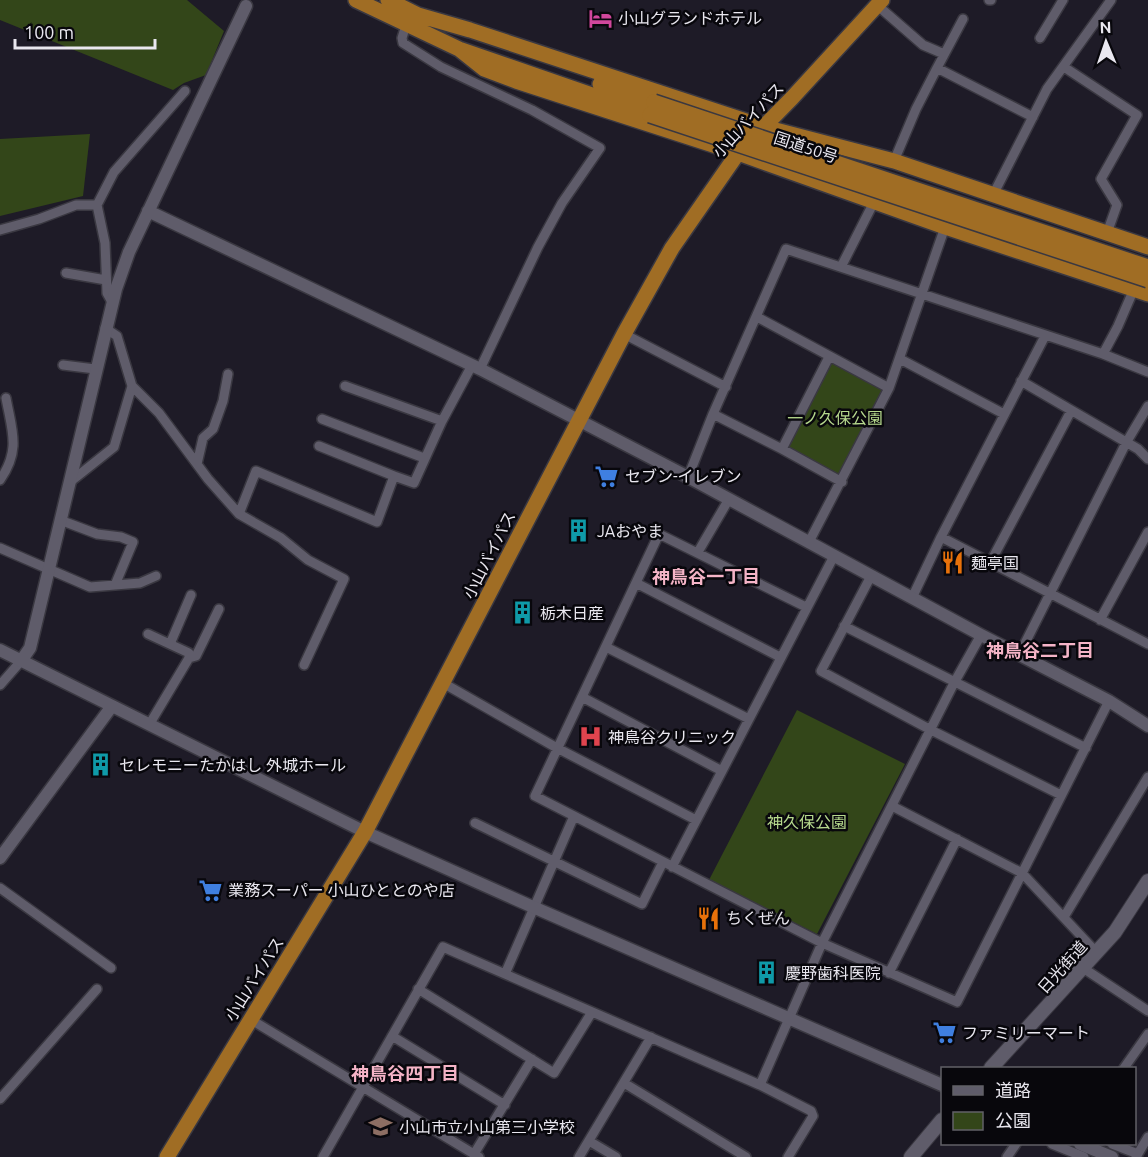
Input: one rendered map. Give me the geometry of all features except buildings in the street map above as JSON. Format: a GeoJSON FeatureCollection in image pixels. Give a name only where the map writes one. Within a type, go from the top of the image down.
{"type":"FeatureCollection","features":[{"type":"Feature","properties":{"kind":"highway","name":"国道50号"},"geometry":{"type":"LineString","coordinates":[[356,0],[411,12],[459,49],[1148,267]]}},
{"type":"Feature","properties":{"kind":"highway","name":"国道50号"},"geometry":{"type":"LineString","coordinates":[[388,0],[453,32],[652,109],[1148,280]]}},
{"type":"Feature","properties":{"kind":"highway","name":"小山バイパス"},"geometry":{"type":"LineString","coordinates":[[167,1157],[365,832],[624,334],[672,248],[738,153],[764,128],[879,2]]}},
{"type":"Feature","properties":{"kind":"highway"},"geometry":{"type":"LineString","coordinates":[[411,12],[764,128],[894,161],[1148,247]]}},
{"type":"Feature","properties":{"kind":"highway"},"geometry":{"type":"LineString","coordinates":[[459,49],[484,69],[516,81],[738,153],[945,227],[1141,291]]}},
{"type":"Feature","properties":{"kind":"main road","name":"日光街道"},"geometry":{"type":"LineString","coordinates":[[992,1067],[1115,932],[1148,881]]}},
{"type":"Feature","properties":{"kind":"main road"},"geometry":{"type":"LineString","coordinates":[[910,1157],[941,1121]]}},
{"type":"Feature","properties":{"kind":"street"},"geometry":{"type":"LineString","coordinates":[[1040,38],[1063,0]]}},
{"type":"Feature","properties":{"kind":"street"},"geometry":{"type":"LineString","coordinates":[[993,195],[1047,89],[1111,0]]}},
{"type":"Feature","properties":{"kind":"street"},"geometry":{"type":"LineString","coordinates":[[879,2],[923,45],[944,54]]}},
{"type":"Feature","properties":{"kind":"street"},"geometry":{"type":"LineString","coordinates":[[0,685],[30,648],[105,328],[129,252],[247,3]]}},
{"type":"Feature","properties":{"kind":"street"},"geometry":{"type":"LineString","coordinates":[[319,446],[414,483],[442,421],[476,367],[557,212],[600,148],[532,110],[441,67],[403,43],[402,38],[411,12]]}},
{"type":"Feature","properties":{"kind":"street"},"geometry":{"type":"LineString","coordinates":[[894,161],[937,68],[963,19]]}},
{"type":"Feature","properties":{"kind":"street"},"geometry":{"type":"LineString","coordinates":[[1064,67],[1137,115],[1101,179],[1117,205],[1107,233]]}},
{"type":"Feature","properties":{"kind":"street"},"geometry":{"type":"LineString","coordinates":[[937,68],[1033,117]]}},
{"type":"Feature","properties":{"kind":"street"},"geometry":{"type":"LineString","coordinates":[[112,303],[107,293],[105,243],[97,205],[114,172],[186,91]]}},
{"type":"Feature","properties":{"kind":"street"},"geometry":{"type":"LineString","coordinates":[[840,267],[875,201]]}},
{"type":"Feature","properties":{"kind":"street"},"geometry":{"type":"LineString","coordinates":[[0,230],[76,205],[97,205]]}},
{"type":"Feature","properties":{"kind":"street"},"geometry":{"type":"LineString","coordinates":[[148,211],[476,367],[580,420],[1109,701],[1148,726]]}},
{"type":"Feature","properties":{"kind":"street"},"geometry":{"type":"LineString","coordinates":[[809,542],[889,388],[945,227]]}},
{"type":"Feature","properties":{"kind":"street"},"geometry":{"type":"LineString","coordinates":[[688,477],[713,414],[786,249],[1103,354],[1148,372]]}},
{"type":"Feature","properties":{"kind":"street"},"geometry":{"type":"LineString","coordinates":[[66,273],[106,280]]}},
{"type":"Feature","properties":{"kind":"street"},"geometry":{"type":"LineString","coordinates":[[1103,354],[1141,291]]}},
{"type":"Feature","properties":{"kind":"street"},"geometry":{"type":"LineString","coordinates":[[757,317],[889,388]]}},
{"type":"Feature","properties":{"kind":"street"},"geometry":{"type":"LineString","coordinates":[[105,328],[117,336],[132,386],[159,414],[239,514],[282,538],[308,560],[344,579],[304,665]]}},
{"type":"Feature","properties":{"kind":"street"},"geometry":{"type":"LineString","coordinates":[[624,334],[726,387]]}},
{"type":"Feature","properties":{"kind":"street"},"geometry":{"type":"LineString","coordinates":[[912,598],[1045,336]]}},
{"type":"Feature","properties":{"kind":"street"},"geometry":{"type":"LineString","coordinates":[[782,449],[829,357]]}},
{"type":"Feature","properties":{"kind":"street"},"geometry":{"type":"LineString","coordinates":[[900,359],[1004,414]]}},
{"type":"Feature","properties":{"kind":"street"},"geometry":{"type":"LineString","coordinates":[[63,365],[96,369]]}},
{"type":"Feature","properties":{"kind":"street"},"geometry":{"type":"LineString","coordinates":[[197,464],[203,438],[213,429],[223,401],[228,374]]}},
{"type":"Feature","properties":{"kind":"street"},"geometry":{"type":"LineString","coordinates":[[1021,381],[1138,449],[1148,459]]}},
{"type":"Feature","properties":{"kind":"street"},"geometry":{"type":"LineString","coordinates":[[68,483],[114,447],[132,386]]}},
{"type":"Feature","properties":{"kind":"street"},"geometry":{"type":"LineString","coordinates":[[345,386],[442,421]]}},
{"type":"Feature","properties":{"kind":"street"},"geometry":{"type":"LineString","coordinates":[[0,480],[7,470],[15,446],[6,398]]}},
{"type":"Feature","properties":{"kind":"street"},"geometry":{"type":"LineString","coordinates":[[1019,655],[1126,443],[1148,406]]}},
{"type":"Feature","properties":{"kind":"street"},"geometry":{"type":"LineString","coordinates":[[990,563],[1071,411]]}},
{"type":"Feature","properties":{"kind":"street"},"geometry":{"type":"LineString","coordinates":[[713,414],[842,482]]}},
{"type":"Feature","properties":{"kind":"street"},"geometry":{"type":"LineString","coordinates":[[322,419],[424,458]]}},
{"type":"Feature","properties":{"kind":"street"},"geometry":{"type":"LineString","coordinates":[[239,514],[256,471],[377,522],[394,476]]}},
{"type":"Feature","properties":{"kind":"street"},"geometry":{"type":"LineString","coordinates":[[698,552],[729,499]]}},
{"type":"Feature","properties":{"kind":"street"},"geometry":{"type":"LineString","coordinates":[[60,520],[97,534],[121,537],[133,542],[115,585]]}},
{"type":"Feature","properties":{"kind":"street"},"geometry":{"type":"LineString","coordinates":[[1100,620],[1148,532]]}},
{"type":"Feature","properties":{"kind":"street"},"geometry":{"type":"LineString","coordinates":[[806,607],[659,534],[535,796],[822,944],[957,1002],[1109,701]]}},
{"type":"Feature","properties":{"kind":"street"},"geometry":{"type":"LineString","coordinates":[[941,537],[1148,644]]}},
{"type":"Feature","properties":{"kind":"street"},"geometry":{"type":"LineString","coordinates":[[0,548],[90,587],[140,583],[156,576]]}},
{"type":"Feature","properties":{"kind":"street"},"geometry":{"type":"LineString","coordinates":[[672,867],[834,556]]}},
{"type":"Feature","properties":{"kind":"street"},"geometry":{"type":"LineString","coordinates":[[871,576],[821,671],[931,730],[1061,795]]}},
{"type":"Feature","properties":{"kind":"street"},"geometry":{"type":"LineString","coordinates":[[636,583],[780,657]]}},
{"type":"Feature","properties":{"kind":"street"},"geometry":{"type":"LineString","coordinates":[[170,644],[191,595]]}},
{"type":"Feature","properties":{"kind":"street"},"geometry":{"type":"LineString","coordinates":[[189,658],[196,656],[219,609]]}},
{"type":"Feature","properties":{"kind":"street"},"geometry":{"type":"LineString","coordinates":[[844,626],[1086,748]]}},
{"type":"Feature","properties":{"kind":"street"},"geometry":{"type":"LineString","coordinates":[[148,634],[189,652],[189,658],[149,725]]}},
{"type":"Feature","properties":{"kind":"street"},"geometry":{"type":"LineString","coordinates":[[760,1085],[822,944],[954,683],[981,635]]}},
{"type":"Feature","properties":{"kind":"street"},"geometry":{"type":"LineString","coordinates":[[606,647],[749,719]]}},
{"type":"Feature","properties":{"kind":"street"},"geometry":{"type":"LineString","coordinates":[[0,650],[365,832],[941,1085]]}},
{"type":"Feature","properties":{"kind":"street"},"geometry":{"type":"LineString","coordinates":[[443,683],[557,748],[696,820]]}},
{"type":"Feature","properties":{"kind":"street"},"geometry":{"type":"LineString","coordinates":[[582,698],[722,771]]}},
{"type":"Feature","properties":{"kind":"street"},"geometry":{"type":"LineString","coordinates":[[0,858],[112,706]]}},
{"type":"Feature","properties":{"kind":"street"},"geometry":{"type":"LineString","coordinates":[[1064,917],[1148,777]]}},
{"type":"Feature","properties":{"kind":"street"},"geometry":{"type":"LineString","coordinates":[[892,806],[1022,873],[1097,953]]}},
{"type":"Feature","properties":{"kind":"street"},"geometry":{"type":"LineString","coordinates":[[505,974],[574,816]]}},
{"type":"Feature","properties":{"kind":"street"},"geometry":{"type":"LineString","coordinates":[[475,823],[642,903],[663,862]]}},
{"type":"Feature","properties":{"kind":"street"},"geometry":{"type":"LineString","coordinates":[[889,973],[957,839]]}},
{"type":"Feature","properties":{"kind":"street"},"geometry":{"type":"LineString","coordinates":[[0,888],[111,968]]}},
{"type":"Feature","properties":{"kind":"street"},"geometry":{"type":"LineString","coordinates":[[323,1157],[442,947],[760,1085],[811,1111],[813,1116],[788,1157]]}},
{"type":"Feature","properties":{"kind":"street"},"geometry":{"type":"LineString","coordinates":[[1083,968],[1148,1011]]}},
{"type":"Feature","properties":{"kind":"street"},"geometry":{"type":"LineString","coordinates":[[0,1099],[97,989]]}},
{"type":"Feature","properties":{"kind":"street"},"geometry":{"type":"LineString","coordinates":[[418,989],[554,1073],[592,1012]]}},
{"type":"Feature","properties":{"kind":"street"},"geometry":{"type":"LineString","coordinates":[[250,1020],[476,1156],[532,1059]]}},
{"type":"Feature","properties":{"kind":"street"},"geometry":{"type":"LineString","coordinates":[[1125,1067],[1148,1034]]}},
{"type":"Feature","properties":{"kind":"street"},"geometry":{"type":"LineString","coordinates":[[392,1036],[505,1105]]}},
{"type":"Feature","properties":{"kind":"street"},"geometry":{"type":"LineString","coordinates":[[579,1157],[651,1038]]}},
{"type":"Feature","properties":{"kind":"street"},"geometry":{"type":"LineString","coordinates":[[624,1083],[746,1157]]}},
{"type":"Feature","properties":{"kind":"street"},"geometry":{"type":"LineString","coordinates":[[1116,1145],[1137,1156],[1148,1137]]}},
{"type":"Feature","properties":{"kind":"street"},"geometry":{"type":"LineString","coordinates":[[589,1141],[616,1157]]}},
{"type":"Feature","properties":{"kind":"street"},"geometry":{"type":"LineString","coordinates":[[1056,1145],[1083,1157]]}},
{"type":"Feature","properties":{"kind":"street"},"geometry":{"type":"LineString","coordinates":[[1085,1145],[1112,1157]]}},
{"type":"Feature","properties":{"kind":"green space"},"geometry":{"type":"Polygon","coordinates":[[[0,0],[187,0],[224,31],[206,75],[184,83],[173,90],[0,20],[0,0]]]}},
{"type":"Feature","properties":{"kind":"green space"},"geometry":{"type":"Polygon","coordinates":[[[90,134],[83,196],[0,216],[0,139],[90,134]]]}},
{"type":"Feature","properties":{"kind":"green space","name":"一ノ久保公園"},"geometry":{"type":"Polygon","coordinates":[[[831,362],[884,389],[840,475],[786,447],[831,362]]]}},
{"type":"Feature","properties":{"kind":"green space","name":"神久保公園"},"geometry":{"type":"Polygon","coordinates":[[[797,710],[905,764],[817,934],[709,880],[797,710]]]}},
{"type":"Feature","properties":{"kind":"place","name":"小山グランドホテル"},"geometry":{"type":"Point","coordinates":[600,18]}},
{"type":"Feature","properties":{"kind":"place","name":"セブン-イレブン"},"geometry":{"type":"Point","coordinates":[607,476]}},
{"type":"Feature","properties":{"kind":"place","name":"JAおやま"},"geometry":{"type":"Point","coordinates":[579,531]}},
{"type":"Feature","properties":{"kind":"place","name":"麺亭国"},"geometry":{"type":"Point","coordinates":[953,563]}},
{"type":"Feature","properties":{"kind":"place","name":"栃木日産"},"geometry":{"type":"Point","coordinates":[522,613]}},
{"type":"Feature","properties":{"kind":"place","name":"神鳥谷クリニック"},"geometry":{"type":"Point","coordinates":[590,737]}},
{"type":"Feature","properties":{"kind":"place","name":"セレモニーたかはし 外城ホール"},"geometry":{"type":"Point","coordinates":[101,765]}},
{"type":"Feature","properties":{"kind":"place","name":"業務スーパー 小山ひととのや店"},"geometry":{"type":"Point","coordinates":[210,890]}},
{"type":"Feature","properties":{"kind":"place","name":"ちくぜん"},"geometry":{"type":"Point","coordinates":[708,918]}},
{"type":"Feature","properties":{"kind":"place","name":"慶野歯科医院"},"geometry":{"type":"Point","coordinates":[767,973]}},
{"type":"Feature","properties":{"kind":"place","name":"ファミリーマート"},"geometry":{"type":"Point","coordinates":[944,1033]}},
{"type":"Feature","properties":{"kind":"place","name":"小山市立小山第三小学校"},"geometry":{"type":"Point","coordinates":[381,1127]}},
{"type":"Feature","properties":{"kind":"district","name":"神鳥谷一丁目"},"geometry":{"type":"Point","coordinates":[706,576]}},
{"type":"Feature","properties":{"kind":"district","name":"神鳥谷二丁目"},"geometry":{"type":"Point","coordinates":[1040,650]}},
{"type":"Feature","properties":{"kind":"district","name":"神鳥谷四丁目"},"geometry":{"type":"Point","coordinates":[405,1073]}}]}
